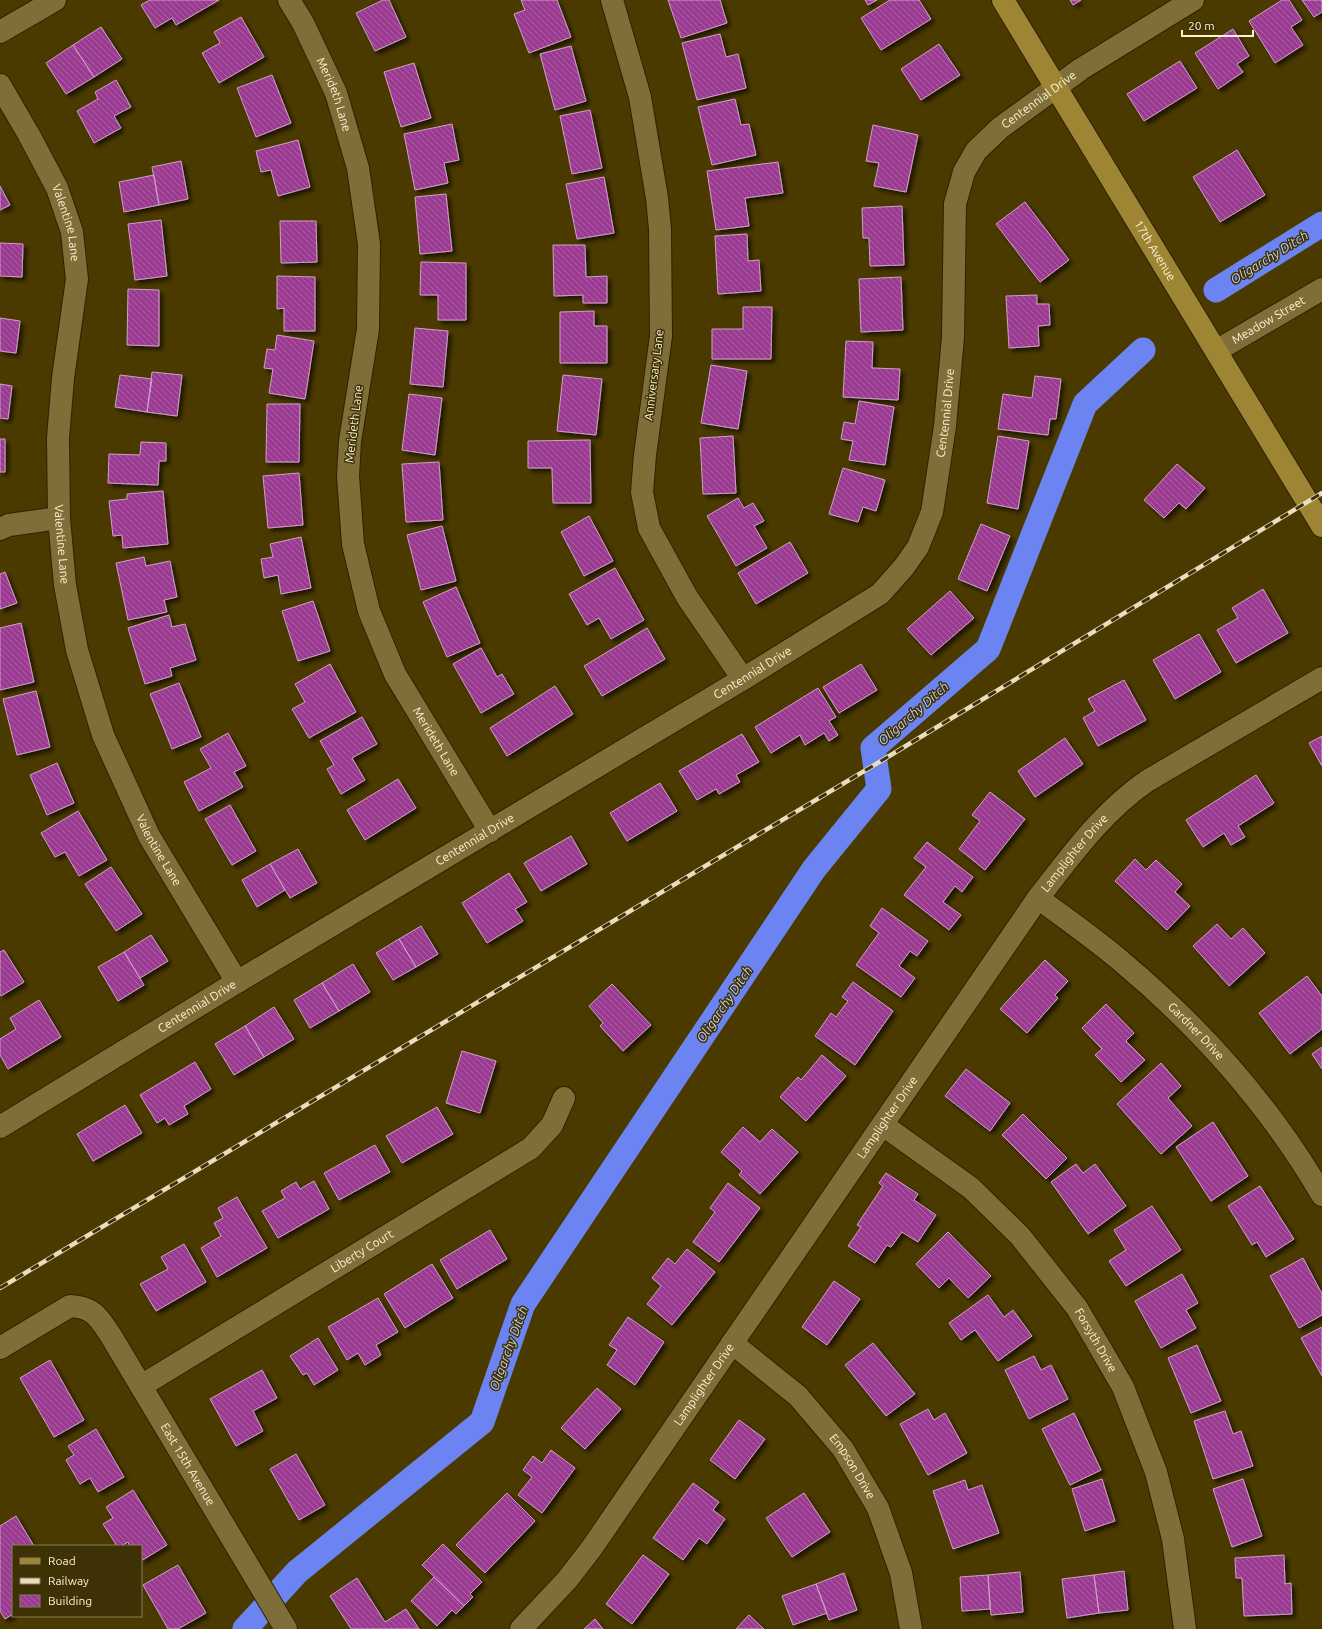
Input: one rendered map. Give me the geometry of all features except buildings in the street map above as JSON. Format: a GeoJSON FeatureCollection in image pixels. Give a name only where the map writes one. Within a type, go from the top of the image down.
{"type":"FeatureCollection","features":[{"type":"Feature","properties":{"kind":"main road","name":"17th Avenue"},"geometry":{"type":"LineString","coordinates":[[1003,0],[1322,526]]}},
{"type":"Feature","properties":{"kind":"street"},"geometry":{"type":"LineString","coordinates":[[0,32],[55,0]]}},
{"type":"Feature","properties":{"kind":"street","name":"Merideth Lane"},"geometry":{"type":"LineString","coordinates":[[289,0],[303,23],[336,93],[358,168],[369,244],[368,329],[350,441],[348,476],[353,544],[367,603],[395,674],[490,831]]}},
{"type":"Feature","properties":{"kind":"street","name":"Anniversary Lane"},"geometry":{"type":"LineString","coordinates":[[612,0],[640,97],[657,198],[660,229],[661,336],[644,455],[642,492],[649,528],[687,597],[743,679]]}},
{"type":"Feature","properties":{"kind":"street","name":"Centennial Drive"},"geometry":{"type":"LineString","coordinates":[[0,1127],[237,982],[743,679],[880,594],[904,567],[918,546],[932,512],[945,426],[953,337],[956,204],[959,187],[964,172],[976,151],[1000,128],[1081,69],[1193,0]]}},
{"type":"Feature","properties":{"kind":"street","name":"Valentine Lane"},"geometry":{"type":"LineString","coordinates":[[0,85],[57,188],[72,232],[78,279],[63,378],[58,438],[59,518],[65,585],[77,650],[103,735],[149,836],[237,982]]}},
{"type":"Feature","properties":{"kind":"street","name":"Meadow Street"},"geometry":{"type":"LineString","coordinates":[[1216,351],[1322,289]]}},
{"type":"Feature","properties":{"kind":"street"},"geometry":{"type":"LineString","coordinates":[[0,529],[9,525],[59,518]]}},
{"type":"Feature","properties":{"kind":"street","name":"Lamplighter Drive"},"geometry":{"type":"LineString","coordinates":[[521,1629],[567,1580],[591,1549],[1038,898],[1100,821],[1127,794],[1147,781],[1322,678]]}},
{"type":"Feature","properties":{"kind":"street","name":"Gardner Drive"},"geometry":{"type":"LineString","coordinates":[[1038,898],[1122,962],[1200,1034],[1254,1094],[1302,1160],[1322,1195]]}},
{"type":"Feature","properties":{"kind":"street","name":"Liberty Court"},"geometry":{"type":"LineString","coordinates":[[141,1386],[531,1148],[552,1126],[564,1098]]}},
{"type":"Feature","properties":{"kind":"street","name":"Forsyth Drive"},"geometry":{"type":"LineString","coordinates":[[883,1125],[971,1188],[1020,1236],[1077,1308],[1123,1387],[1156,1472],[1173,1539],[1185,1629]]}},
{"type":"Feature","properties":{"kind":"street","name":"East 15th Avenue"},"geometry":{"type":"LineString","coordinates":[[0,1348],[70,1306],[82,1307],[98,1316],[281,1621]]}},
{"type":"Feature","properties":{"kind":"street","name":"Empson Drive"},"geometry":{"type":"LineString","coordinates":[[732,1343],[798,1396],[843,1449],[878,1508],[901,1572],[911,1629]]}},
{"type":"Feature","properties":{"kind":"waterway","name":"Oligarchy Ditch"},"geometry":{"type":"LineString","coordinates":[[1216,290],[1322,224]]}},
{"type":"Feature","properties":{"kind":"waterway","name":"Oligarchy Ditch"},"geometry":{"type":"LineString","coordinates":[[245,1629],[297,1572],[482,1422],[523,1304],[814,869],[879,789],[873,748],[988,649],[1085,404],[1143,350]]}},
{"type":"Feature","properties":{"kind":"railway"},"geometry":{"type":"LineString","coordinates":[[0,1288],[886,758],[1322,493]]}}]}
